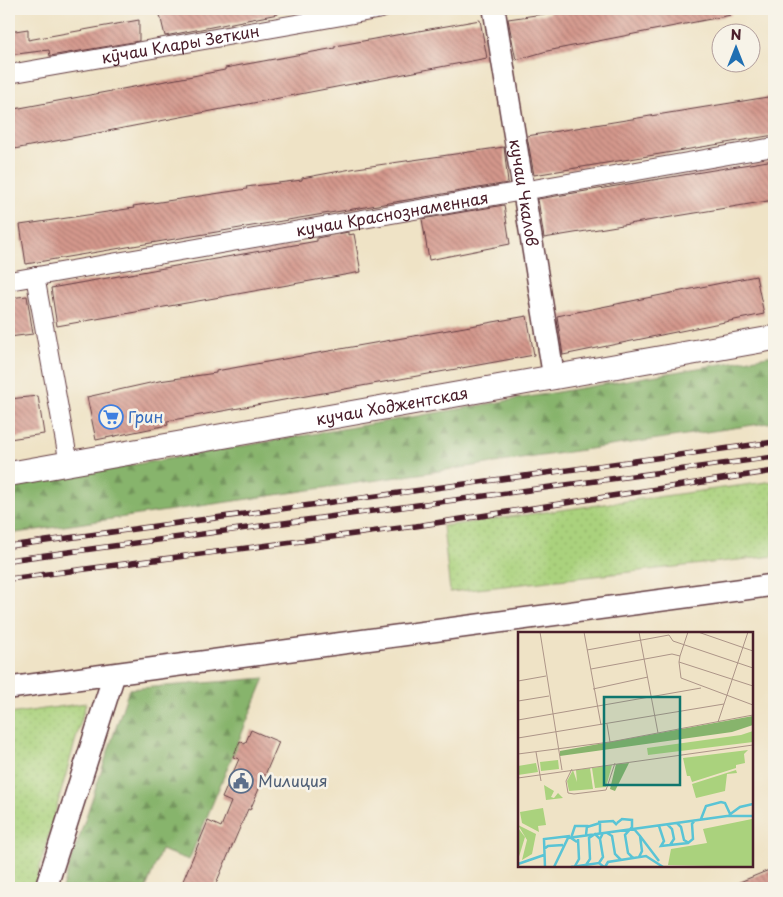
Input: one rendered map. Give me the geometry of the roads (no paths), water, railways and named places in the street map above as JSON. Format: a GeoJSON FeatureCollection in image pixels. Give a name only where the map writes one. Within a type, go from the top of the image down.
{"type":"FeatureCollection","features":[{"type":"Feature","properties":{"kind":"main road","name":"кучаи Ходжентская"},"geometry":{"type":"LineString","coordinates":[[9,474],[774,338]]}},
{"type":"Feature","properties":{"kind":"street","name":"кӯчаи Клары Зеткин"},"geometry":{"type":"LineString","coordinates":[[9,74],[382,9]]}},
{"type":"Feature","properties":{"kind":"street","name":"кучаи Чкалов"},"geometry":{"type":"LineString","coordinates":[[494,9],[554,378]]}},
{"type":"Feature","properties":{"kind":"street","name":"кучаи Краснознаменная"},"geometry":{"type":"LineString","coordinates":[[9,281],[774,147]]}},
{"type":"Feature","properties":{"kind":"street"},"geometry":{"type":"LineString","coordinates":[[35,276],[69,464]]}},
{"type":"Feature","properties":{"kind":"street"},"geometry":{"type":"LineString","coordinates":[[9,688],[774,585]]}},
{"type":"Feature","properties":{"kind":"street"},"geometry":{"type":"LineString","coordinates":[[46,888],[114,674]]}},
{"type":"Feature","properties":{"kind":"railway"},"geometry":{"type":"LineString","coordinates":[[9,546],[774,442]]}},
{"type":"Feature","properties":{"kind":"railway"},"geometry":{"type":"LineString","coordinates":[[9,560],[774,457]]}},
{"type":"Feature","properties":{"kind":"railway"},"geometry":{"type":"LineString","coordinates":[[9,579],[416,526],[774,471]]}},
{"type":"Feature","properties":{"kind":"place","name":"Грин"},"geometry":{"type":"Point","coordinates":[111,417]}},
{"type":"Feature","properties":{"kind":"place","name":"Милиция"},"geometry":{"type":"Point","coordinates":[241,781]}}]}
